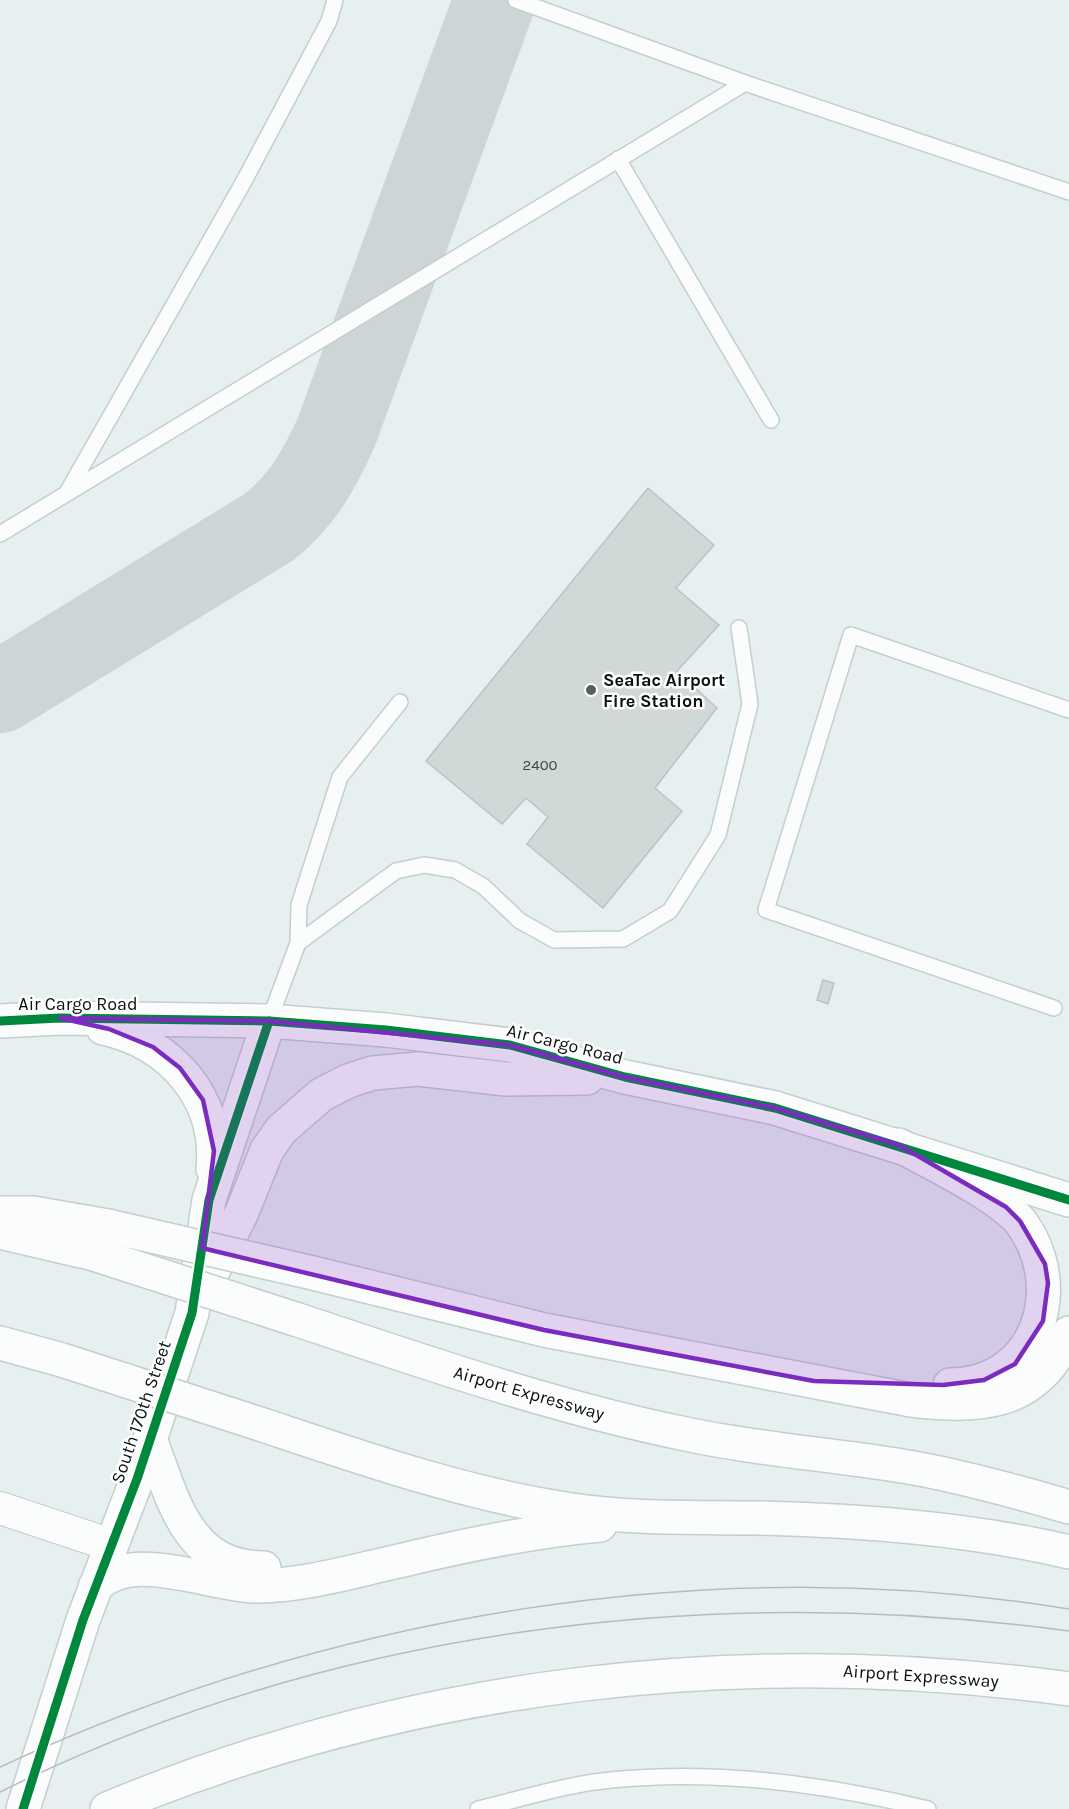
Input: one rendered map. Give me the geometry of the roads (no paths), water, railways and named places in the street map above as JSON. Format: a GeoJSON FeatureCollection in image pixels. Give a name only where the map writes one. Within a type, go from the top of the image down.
{"type":"FeatureCollection","features":[{"type":"Feature","properties":{"kind":"main road","name":"Air Cargo Road"},"geometry":{"type":"LineString","coordinates":[[0,1021],[60,1018],[269,1021],[386,1030],[510,1046],[626,1077],[775,1108],[1069,1200]]}},
{"type":"Feature","properties":{"kind":"main road"},"geometry":{"type":"LineString","coordinates":[[60,1018],[109,1029],[153,1047],[189,1079],[203,1100],[211,1125],[214,1151],[209,1200]]}},
{"type":"Feature","properties":{"kind":"main road","name":"South 170th Street"},"geometry":{"type":"LineString","coordinates":[[23,1809],[95,1587],[150,1439],[192,1313],[209,1200],[269,1021]]}},
{"type":"Feature","properties":{"kind":"main road"},"geometry":{"type":"LineString","coordinates":[[192,1313],[242,1212],[267,1150],[281,1130],[321,1095],[348,1081],[373,1073],[418,1069],[506,1079],[626,1077]]}},
{"type":"Feature","properties":{"kind":"main road"},"geometry":{"type":"LineString","coordinates":[[814,1381],[943,1385],[984,1380],[1015,1364],[1036,1338],[1043,1321],[1048,1283],[1045,1264],[1039,1248],[1020,1221],[1006,1207],[899,1145]]}},
{"type":"Feature","properties":{"kind":"main road"},"geometry":{"type":"LineString","coordinates":[[0,1213],[33,1213],[101,1240],[313,1273],[544,1330],[944,1404],[990,1401],[1020,1392],[1035,1381],[1058,1354],[1069,1333]]}},
{"type":"Feature","properties":{"kind":"main road","name":"Airport Expressway"},"geometry":{"type":"LineString","coordinates":[[0,1232],[101,1240],[298,1320],[465,1376],[627,1421],[735,1443],[902,1466],[956,1477],[1069,1508]]}},
{"type":"Feature","properties":{"kind":"main road"},"geometry":{"type":"LineString","coordinates":[[0,1343],[62,1360],[430,1477],[539,1504],[573,1510],[660,1516],[822,1520],[950,1531],[1069,1552]]}},
{"type":"Feature","properties":{"kind":"main road"},"geometry":{"type":"LineString","coordinates":[[150,1439],[177,1508],[196,1540],[215,1556],[240,1565],[260,1568],[310,1563],[434,1534],[465,1530],[565,1529],[754,1518]]}},
{"type":"Feature","properties":{"kind":"main road"},"geometry":{"type":"LineString","coordinates":[[95,1587],[113,1573],[128,1569],[157,1570],[232,1584],[283,1585],[468,1545],[565,1529]]}},
{"type":"Feature","properties":{"kind":"main road","name":"Airport Expressway"},"geometry":{"type":"LineString","coordinates":[[106,1809],[263,1752],[374,1721],[487,1698],[593,1681],[755,1670],[867,1671],[979,1678],[1069,1689]]}},
{"type":"Feature","properties":{"kind":"street"},"geometry":{"type":"LineString","coordinates":[[0,1508],[111,1545]]}},
{"type":"Feature","properties":{"kind":"lane"},"geometry":{"type":"LineString","coordinates":[[66,494],[243,183],[329,21],[335,0]]}},
{"type":"Feature","properties":{"kind":"lane"},"geometry":{"type":"LineString","coordinates":[[516,0],[745,83],[1069,192]]}},
{"type":"Feature","properties":{"kind":"lane"},"geometry":{"type":"LineString","coordinates":[[0,534],[745,83]]}},
{"type":"Feature","properties":{"kind":"lane"},"geometry":{"type":"LineString","coordinates":[[618,159],[771,420]]}},
{"type":"Feature","properties":{"kind":"lane"},"geometry":{"type":"LineString","coordinates":[[298,943],[396,871],[424,865],[455,870],[474,880],[520,921],[554,940],[623,939],[670,911],[718,835],[750,704],[739,628]]}},
{"type":"Feature","properties":{"kind":"lane"},"geometry":{"type":"LineString","coordinates":[[1054,1008],[766,910],[851,635],[1069,710]]}},
{"type":"Feature","properties":{"kind":"lane"},"geometry":{"type":"LineString","coordinates":[[269,1021],[298,943],[299,905],[340,777],[400,702]]}},
{"type":"Feature","properties":{"kind":"lane"},"geometry":{"type":"LineString","coordinates":[[478,1809],[608,1780],[662,1776],[742,1778],[828,1790],[928,1809]]}},
{"type":"Feature","properties":{"kind":"tram line"},"geometry":{"type":"LineString","coordinates":[[0,1767],[126,1714],[255,1670],[388,1635],[523,1609],[659,1593],[796,1587],[933,1593],[1069,1609]]}},
{"type":"Feature","properties":{"kind":"tram line"},"geometry":{"type":"LineString","coordinates":[[0,1792],[126,1736],[255,1691],[387,1657],[522,1632],[658,1617],[796,1613],[933,1617],[1069,1631]]}},
{"type":"Feature","properties":{"kind":"place","name":"SeaTac Airport Fire Station"},"geometry":{"type":"Point","coordinates":[591,690]}}]}
